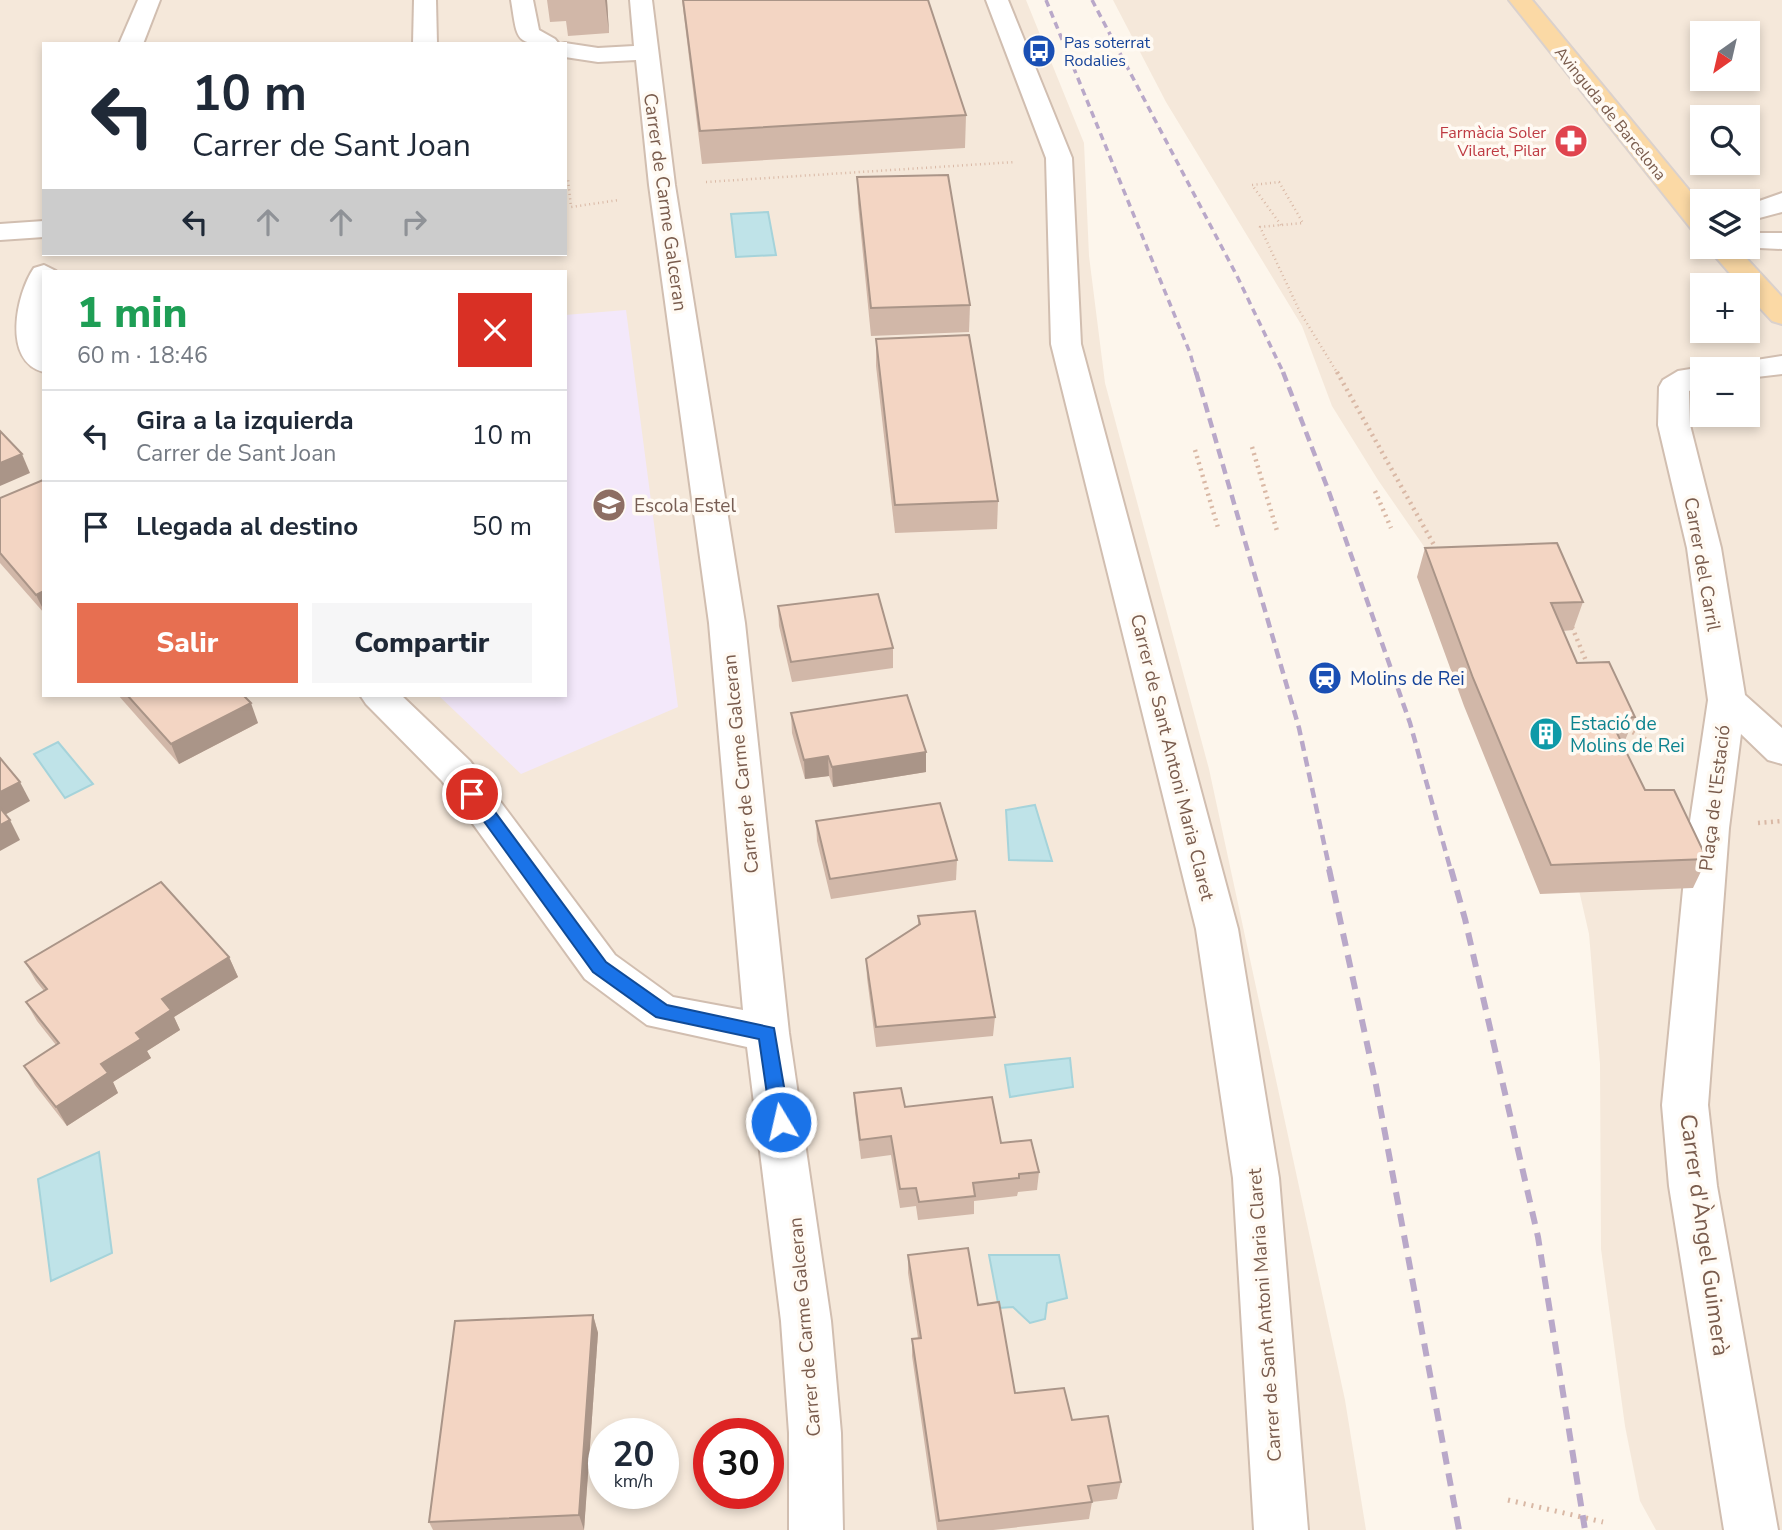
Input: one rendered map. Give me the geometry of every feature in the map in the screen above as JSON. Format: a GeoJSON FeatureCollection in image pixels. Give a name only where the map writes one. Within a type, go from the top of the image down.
{"type":"FeatureCollection","features":[{"type":"Feature","properties":{"kind":"main road","name":"Avinguda de Barcelona"},"geometry":{"type":"LineString","coordinates":[[1520,0],[1690,208]]}},
{"type":"Feature","properties":{"kind":"main road"},"geometry":{"type":"LineString","coordinates":[[1732,259],[1782,315]]}},
{"type":"Feature","properties":{"kind":"street"},"geometry":{"type":"LineString","coordinates":[[132,42],[149,0]]}},
{"type":"Feature","properties":{"kind":"street"},"geometry":{"type":"LineString","coordinates":[[425,0],[425,42]]}},
{"type":"Feature","properties":{"kind":"street"},"geometry":{"type":"LineString","coordinates":[[522,0],[528,34],[543,42]]}},
{"type":"Feature","properties":{"kind":"street","name":"Carrer de Carme Galceran"},"geometry":{"type":"LineString","coordinates":[[641,0],[662,186],[727,623],[767,1033],[806,1321],[815,1433],[816,1530]]}},
{"type":"Feature","properties":{"kind":"street","name":"Carrer de Sant Antoni Maria Claret"},"geometry":{"type":"LineString","coordinates":[[997,0],[1059,158],[1066,344],[1217,929],[1256,1178],[1281,1530]]}},
{"type":"Feature","properties":{"kind":"street"},"geometry":{"type":"LineString","coordinates":[[567,50],[597,55],[648,52]]}},
{"type":"Feature","properties":{"kind":"street"},"geometry":{"type":"LineString","coordinates":[[1760,210],[1782,201]]}},
{"type":"Feature","properties":{"kind":"street"},"geometry":{"type":"LineString","coordinates":[[0,232],[42,229]]}},
{"type":"Feature","properties":{"kind":"street"},"geometry":{"type":"LineString","coordinates":[[1760,241],[1782,241]]}},
{"type":"Feature","properties":{"kind":"street"},"geometry":{"type":"LineString","coordinates":[[42,280],[32,312],[31,332],[34,354],[42,361]]}},
{"type":"Feature","properties":{"kind":"street"},"geometry":{"type":"LineString","coordinates":[[1760,368],[1782,365]]}},
{"type":"Feature","properties":{"kind":"street","name":"Carrer del Carril"},"geometry":{"type":"LineString","coordinates":[[1690,377],[1674,387],[1674,425],[1704,548],[1727,700]]}},
{"type":"Feature","properties":{"kind":"street"},"geometry":{"type":"LineString","coordinates":[[381,697],[456,771],[600,967],[662,1012],[767,1033]]}},
{"type":"Feature","properties":{"kind":"street"},"geometry":{"type":"LineString","coordinates":[[1727,700],[1782,750]]}},
{"type":"Feature","properties":{"kind":"street","name":"Plaça de l'Estació"},"geometry":{"type":"LineString","coordinates":[[1703,896],[1714,776],[1727,700]]}},
{"type":"Feature","properties":{"kind":"street","name":"Carrer d'Àngel Guimerà"},"geometry":{"type":"LineString","coordinates":[[1703,896],[1685,1105],[1693,1186],[1751,1530]]}},
{"type":"Feature","properties":{"kind":"path"},"geometry":{"type":"LineString","coordinates":[[567,179],[571,206],[614,202],[662,186],[1023,161]]}},
{"type":"Feature","properties":{"kind":"path"},"geometry":{"type":"LineString","coordinates":[[1281,225],[1252,185],[1279,182],[1303,223],[1260,227],[1300,312],[1346,387],[1443,561]]}},
{"type":"Feature","properties":{"kind":"path"},"geometry":{"type":"LineString","coordinates":[[1252,447],[1277,531]]}},
{"type":"Feature","properties":{"kind":"path"},"geometry":{"type":"LineString","coordinates":[[1195,450],[1219,531]]}},
{"type":"Feature","properties":{"kind":"path"},"geometry":{"type":"LineString","coordinates":[[1375,491],[1391,528]]}},
{"type":"Feature","properties":{"kind":"path"},"geometry":{"type":"LineString","coordinates":[[1568,619],[1591,674]]}},
{"type":"Feature","properties":{"kind":"path"},"geometry":{"type":"LineString","coordinates":[[1623,727],[1714,776]]}},
{"type":"Feature","properties":{"kind":"path"},"geometry":{"type":"LineString","coordinates":[[1508,1500],[1603,1522]]}},
{"type":"Feature","properties":{"kind":"shaded area"},"geometry":{"type":"Polygon","coordinates":[[[0,0],[1026,0],[1084,143],[1089,256],[1105,383],[1209,769],[1345,1400],[1366,1530],[0,1530],[0,0]]]}},
{"type":"Feature","properties":{"kind":"shaded area"},"geometry":{"type":"Polygon","coordinates":[[[1113,0],[1782,0],[1782,1530],[1656,1530],[1640,1501],[1625,1426],[1601,1249],[1600,1064],[1589,934],[1562,816],[1488,639],[1378,480],[1332,406],[1302,326],[1166,102],[1113,0]]]}},
{"type":"Feature","properties":{"kind":"shaded area","name":"Escola Estel"},"geometry":{"type":"Polygon","coordinates":[[[626,310],[678,707],[521,774],[440,697],[567,697],[567,315],[626,310]]]}},
{"type":"Feature","properties":{"kind":"water"},"geometry":{"type":"Polygon","coordinates":[[[768,212],[776,255],[736,257],[731,214],[768,212]]]}},
{"type":"Feature","properties":{"kind":"water"},"geometry":{"type":"Polygon","coordinates":[[[58,742],[93,784],[65,798],[34,754],[58,742]]]}},
{"type":"Feature","properties":{"kind":"water"},"geometry":{"type":"Polygon","coordinates":[[[1035,805],[1052,861],[1009,860],[1006,810],[1035,805]]]}},
{"type":"Feature","properties":{"kind":"water"},"geometry":{"type":"Polygon","coordinates":[[[1070,1058],[1073,1087],[1010,1097],[1005,1065],[1070,1058]]]}},
{"type":"Feature","properties":{"kind":"water"},"geometry":{"type":"Polygon","coordinates":[[[99,1152],[112,1253],[51,1281],[38,1179],[99,1152]]]}},
{"type":"Feature","properties":{"kind":"water"},"geometry":{"type":"Polygon","coordinates":[[[989,1255],[1059,1255],[1067,1298],[1047,1303],[1045,1319],[1030,1323],[1013,1307],[999,1308],[989,1255]]]}},
{"type":"Feature","properties":{"kind":"building"},"geometry":{"type":"Polygon","coordinates":[[[683,0],[928,0],[966,115],[700,131],[683,0]]]}},
{"type":"Feature","properties":{"kind":"building"},"geometry":{"type":"Polygon","coordinates":[[[948,175],[970,305],[871,308],[857,177],[948,175]]]}},
{"type":"Feature","properties":{"kind":"building"},"geometry":{"type":"Polygon","coordinates":[[[969,335],[998,501],[895,505],[876,339],[969,335]]]}},
{"type":"Feature","properties":{"kind":"building"},"geometry":{"type":"Polygon","coordinates":[[[0,431],[22,454],[0,463],[0,431]]]}},
{"type":"Feature","properties":{"kind":"building"},"geometry":{"type":"Polygon","coordinates":[[[42,480],[42,592],[36,595],[0,553],[0,498],[42,480]]]}},
{"type":"Feature","properties":{"kind":"building","name":"Estació de Molins de Rei"},"geometry":{"type":"Polygon","coordinates":[[[1557,543],[1583,602],[1551,603],[1577,663],[1609,662],[1635,717],[1610,719],[1645,790],[1674,790],[1707,859],[1551,865],[1473,678],[1425,548],[1557,543]]]}},
{"type":"Feature","properties":{"kind":"building"},"geometry":{"type":"Polygon","coordinates":[[[878,594],[893,648],[791,662],[778,606],[878,594]]]}},
{"type":"Feature","properties":{"kind":"building"},"geometry":{"type":"Polygon","coordinates":[[[907,695],[926,752],[832,767],[828,756],[804,760],[791,713],[907,695]]]}},
{"type":"Feature","properties":{"kind":"building"},"geometry":{"type":"Polygon","coordinates":[[[129,697],[245,697],[251,703],[171,744],[129,697]]]}},
{"type":"Feature","properties":{"kind":"building"},"geometry":{"type":"Polygon","coordinates":[[[0,758],[20,782],[0,792],[0,758]]]}},
{"type":"Feature","properties":{"kind":"building"},"geometry":{"type":"Polygon","coordinates":[[[940,803],[957,860],[830,879],[816,821],[940,803]]]}},
{"type":"Feature","properties":{"kind":"building"},"geometry":{"type":"Polygon","coordinates":[[[0,808],[10,820],[0,825],[0,808]]]}},
{"type":"Feature","properties":{"kind":"building"},"geometry":{"type":"Polygon","coordinates":[[[161,882],[229,957],[162,999],[171,1010],[136,1033],[141,1039],[101,1064],[108,1073],[56,1107],[24,1066],[59,1043],[26,1002],[47,989],[25,962],[161,882]]]}},
{"type":"Feature","properties":{"kind":"building"},"geometry":{"type":"Polygon","coordinates":[[[975,911],[995,1017],[876,1027],[866,959],[920,924],[918,916],[975,911]]]}},
{"type":"Feature","properties":{"kind":"building"},"geometry":{"type":"Polygon","coordinates":[[[901,1088],[905,1107],[992,1097],[1001,1143],[1031,1140],[1039,1172],[1019,1174],[1019,1178],[973,1183],[975,1196],[919,1202],[916,1188],[900,1189],[891,1136],[860,1140],[854,1093],[901,1088]]]}},
{"type":"Feature","properties":{"kind":"building"},"geometry":{"type":"Polygon","coordinates":[[[968,1248],[978,1305],[999,1302],[1015,1393],[1064,1388],[1072,1420],[1108,1416],[1121,1482],[1088,1486],[1092,1502],[939,1521],[912,1339],[921,1338],[908,1255],[968,1248]]]}},
{"type":"Feature","properties":{"kind":"building"},"geometry":{"type":"Polygon","coordinates":[[[593,1315],[579,1515],[429,1522],[455,1321],[593,1315]]]}},
{"type":"Feature","properties":{"kind":"railway"},"geometry":{"type":"LineString","coordinates":[[1046,0],[1190,353],[1196,374]]}},
{"type":"Feature","properties":{"kind":"railway"},"geometry":{"type":"LineString","coordinates":[[1092,0],[1237,276],[1284,374]]}},
{"type":"Feature","properties":{"kind":"railway"},"geometry":{"type":"LineString","coordinates":[[1196,372],[1299,728],[1330,871]]}},
{"type":"Feature","properties":{"kind":"railway"},"geometry":{"type":"LineString","coordinates":[[1283,372],[1329,492],[1410,723],[1451,871]]}},
{"type":"Feature","properties":{"kind":"railway"},"geometry":{"type":"LineString","coordinates":[[1329,869],[1376,1085],[1459,1530]]}},
{"type":"Feature","properties":{"kind":"railway"},"geometry":{"type":"LineString","coordinates":[[1451,869],[1465,919],[1538,1237],[1585,1530]]}},
{"type":"Feature","properties":{"kind":"place","name":"Pas soterrat Rodalies"},"geometry":{"type":"Point","coordinates":[1039,51]}},
{"type":"Feature","properties":{"kind":"place","name":"Farmàcia Soler Vilaret, Pilar"},"geometry":{"type":"Point","coordinates":[1571,141]}},
{"type":"Feature","properties":{"kind":"place","name":"Escola Estel"},"geometry":{"type":"Point","coordinates":[609,505]}},
{"type":"Feature","properties":{"kind":"place","name":"Molins de Rei"},"geometry":{"type":"Point","coordinates":[1325,678]}},
{"type":"Feature","properties":{"kind":"place","name":"Estació de Molins de Rei"},"geometry":{"type":"Point","coordinates":[1546,734]}},
{"type":"Feature","properties":{"kind":"route"},"geometry":{"type":"LineString","coordinates":[[472,794],[600,967],[662,1012],[767,1033],[781,1122]]}}]}
